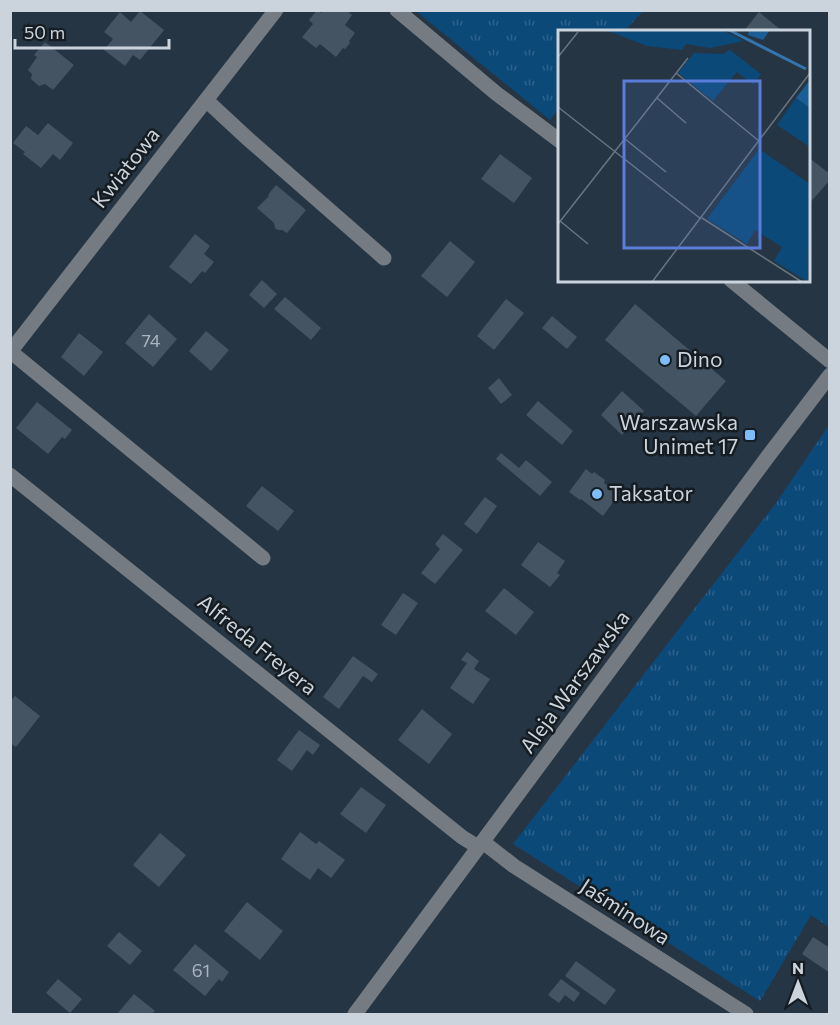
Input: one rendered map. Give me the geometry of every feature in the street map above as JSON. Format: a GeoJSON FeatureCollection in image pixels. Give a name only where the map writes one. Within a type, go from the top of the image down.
{"type":"FeatureCollection","features":[{"type":"Feature","properties":{"kind":"street","name":"Kwiatowa"},"geometry":{"type":"LineString","coordinates":[[11,352],[276,10]]}},
{"type":"Feature","properties":{"kind":"street"},"geometry":{"type":"LineString","coordinates":[[397,10],[497,94],[558,140]]}},
{"type":"Feature","properties":{"kind":"street"},"geometry":{"type":"LineString","coordinates":[[206,100],[384,258]]}},
{"type":"Feature","properties":{"kind":"street"},"geometry":{"type":"LineString","coordinates":[[733,282],[830,361]]}},
{"type":"Feature","properties":{"kind":"street"},"geometry":{"type":"LineString","coordinates":[[11,352],[263,558]]}},
{"type":"Feature","properties":{"kind":"street","name":"Aleja Warszawska"},"geometry":{"type":"LineString","coordinates":[[356,1014],[830,375]]}},
{"type":"Feature","properties":{"kind":"street","name":"Alfreda Freyera"},"geometry":{"type":"LineString","coordinates":[[10,475],[462,837],[481,845]]}},
{"type":"Feature","properties":{"kind":"street","name":"Jaśminowa"},"geometry":{"type":"LineString","coordinates":[[481,845],[746,1014]]}},
{"type":"Feature","properties":{"kind":"green space"},"geometry":{"type":"Polygon","coordinates":[[[416,11],[643,11],[626,30],[558,30],[558,109],[550,120],[416,11]]]}},
{"type":"Feature","properties":{"kind":"green space"},"geometry":{"type":"Polygon","coordinates":[[[829,425],[829,927],[811,915],[760,1001],[513,844],[776,503],[829,425]]]}},
{"type":"Feature","properties":{"kind":"building"},"geometry":{"type":"Polygon","coordinates":[[[317,10],[321,13],[323,10],[346,10],[352,15],[345,25],[355,33],[350,43],[336,57],[320,44],[316,48],[302,37],[313,24],[309,20],[317,10]]]}},
{"type":"Feature","properties":{"kind":"building"},"geometry":{"type":"Polygon","coordinates":[[[140,11],[164,30],[140,60],[133,55],[125,66],[104,50],[113,39],[104,32],[120,12],[131,22],[140,11]]]}},
{"type":"Feature","properties":{"kind":"building"},"geometry":{"type":"Polygon","coordinates":[[[759,12],[781,30],[745,30],[759,12]]]}},
{"type":"Feature","properties":{"kind":"building"},"geometry":{"type":"Polygon","coordinates":[[[45,42],[74,65],[53,90],[45,84],[39,86],[31,79],[32,74],[28,70],[37,57],[34,55],[45,42]]]}},
{"type":"Feature","properties":{"kind":"building"},"geometry":{"type":"Polygon","coordinates":[[[48,123],[73,143],[60,160],[53,154],[41,168],[13,143],[26,126],[38,135],[48,123]]]}},
{"type":"Feature","properties":{"kind":"building"},"geometry":{"type":"Polygon","coordinates":[[[500,154],[532,178],[514,203],[481,179],[500,154]]]}},
{"type":"Feature","properties":{"kind":"building"},"geometry":{"type":"Polygon","coordinates":[[[810,159],[830,174],[830,180],[810,203],[810,159]]]}},
{"type":"Feature","properties":{"kind":"building"},"geometry":{"type":"Polygon","coordinates":[[[276,185],[306,210],[287,233],[275,228],[274,223],[257,208],[276,185]]]}},
{"type":"Feature","properties":{"kind":"building"},"geometry":{"type":"Polygon","coordinates":[[[195,234],[210,246],[204,254],[214,262],[191,284],[169,267],[195,234]]]}},
{"type":"Feature","properties":{"kind":"building"},"geometry":{"type":"Polygon","coordinates":[[[450,241],[475,262],[447,297],[421,276],[450,241]]]}},
{"type":"Feature","properties":{"kind":"building"},"geometry":{"type":"Polygon","coordinates":[[[262,280],[277,294],[264,308],[249,295],[262,280]]]}},
{"type":"Feature","properties":{"kind":"building"},"geometry":{"type":"Polygon","coordinates":[[[285,297],[321,328],[311,340],[274,309],[285,297]]]}},
{"type":"Feature","properties":{"kind":"building"},"geometry":{"type":"Polygon","coordinates":[[[506,299],[524,313],[494,350],[477,336],[506,299]]]}},
{"type":"Feature","properties":{"kind":"building","name":"Dino"},"geometry":{"type":"Polygon","coordinates":[[[635,304],[726,381],[696,416],[605,340],[635,304]]]}},
{"type":"Feature","properties":{"kind":"building"},"geometry":{"type":"Polygon","coordinates":[[[149,314],[177,339],[153,367],[125,343],[149,314]]]}},
{"type":"Feature","properties":{"kind":"building"},"geometry":{"type":"Polygon","coordinates":[[[552,316],[577,337],[567,349],[542,328],[552,316]]]}},
{"type":"Feature","properties":{"kind":"building"},"geometry":{"type":"Polygon","coordinates":[[[206,331],[229,350],[211,371],[189,351],[206,331]]]}},
{"type":"Feature","properties":{"kind":"building"},"geometry":{"type":"Polygon","coordinates":[[[79,333],[103,352],[84,376],[61,357],[79,333]]]}},
{"type":"Feature","properties":{"kind":"building"},"geometry":{"type":"Polygon","coordinates":[[[499,378],[512,395],[501,404],[488,388],[499,378]]]}},
{"type":"Feature","properties":{"kind":"building"},"geometry":{"type":"Polygon","coordinates":[[[622,391],[644,411],[622,435],[601,415],[622,391]]]}},
{"type":"Feature","properties":{"kind":"building"},"geometry":{"type":"Polygon","coordinates":[[[538,401],[573,431],[562,445],[526,415],[538,401]]]}},
{"type":"Feature","properties":{"kind":"building"},"geometry":{"type":"Polygon","coordinates":[[[37,402],[72,430],[65,439],[62,437],[48,454],[16,428],[37,402]]]}},
{"type":"Feature","properties":{"kind":"building"},"geometry":{"type":"Polygon","coordinates":[[[501,453],[519,468],[526,460],[552,482],[540,496],[496,459],[501,453]]]}},
{"type":"Feature","properties":{"kind":"building"},"geometry":{"type":"Polygon","coordinates":[[[586,469],[605,480],[604,483],[619,494],[603,516],[569,492],[586,469]]]}},
{"type":"Feature","properties":{"kind":"building"},"geometry":{"type":"Polygon","coordinates":[[[262,486],[294,511],[278,531],[246,506],[262,486]]]}},
{"type":"Feature","properties":{"kind":"building"},"geometry":{"type":"Polygon","coordinates":[[[485,497],[497,506],[477,534],[464,524],[485,497]]]}},
{"type":"Feature","properties":{"kind":"building"},"geometry":{"type":"Polygon","coordinates":[[[443,534],[463,550],[435,584],[421,573],[440,549],[435,544],[443,534]]]}},
{"type":"Feature","properties":{"kind":"building"},"geometry":{"type":"Polygon","coordinates":[[[538,542],[565,561],[557,573],[560,575],[550,587],[521,565],[538,542]]]}},
{"type":"Feature","properties":{"kind":"building"},"geometry":{"type":"Polygon","coordinates":[[[504,588],[534,612],[516,635],[485,611],[504,588]]]}},
{"type":"Feature","properties":{"kind":"building"},"geometry":{"type":"Polygon","coordinates":[[[403,593],[418,603],[396,635],[381,625],[403,593]]]}},
{"type":"Feature","properties":{"kind":"building"},"geometry":{"type":"Polygon","coordinates":[[[467,652],[479,661],[474,669],[490,679],[473,704],[450,688],[467,663],[461,660],[467,652]]]}},
{"type":"Feature","properties":{"kind":"building"},"geometry":{"type":"Polygon","coordinates":[[[353,656],[378,674],[372,682],[363,676],[339,709],[323,697],[353,656]]]}},
{"type":"Feature","properties":{"kind":"building"},"geometry":{"type":"Polygon","coordinates":[[[15,696],[40,716],[16,747],[10,743],[10,702],[15,696]]]}},
{"type":"Feature","properties":{"kind":"building"},"geometry":{"type":"Polygon","coordinates":[[[422,709],[452,734],[429,764],[398,740],[422,709]]]}},
{"type":"Feature","properties":{"kind":"building"},"geometry":{"type":"Polygon","coordinates":[[[299,730],[320,745],[313,755],[307,750],[292,771],[277,760],[299,730]]]}},
{"type":"Feature","properties":{"kind":"building"},"geometry":{"type":"Polygon","coordinates":[[[361,787],[386,805],[366,833],[340,814],[361,787]]]}},
{"type":"Feature","properties":{"kind":"building"},"geometry":{"type":"Polygon","coordinates":[[[300,832],[316,844],[319,841],[345,860],[331,878],[318,868],[310,880],[281,859],[300,832]]]}},
{"type":"Feature","properties":{"kind":"building"},"geometry":{"type":"Polygon","coordinates":[[[160,833],[186,855],[159,887],[133,865],[160,833]]]}},
{"type":"Feature","properties":{"kind":"building"},"geometry":{"type":"Polygon","coordinates":[[[247,902],[283,931],[260,960],[224,931],[247,902]]]}},
{"type":"Feature","properties":{"kind":"building"},"geometry":{"type":"Polygon","coordinates":[[[119,932],[142,951],[130,965],[107,946],[119,932]]]}},
{"type":"Feature","properties":{"kind":"building"},"geometry":{"type":"Polygon","coordinates":[[[813,937],[830,948],[830,973],[802,954],[813,937]]]}},
{"type":"Feature","properties":{"kind":"building"},"geometry":{"type":"Polygon","coordinates":[[[195,944],[229,972],[222,982],[219,979],[205,996],[173,970],[195,944]]]}},
{"type":"Feature","properties":{"kind":"building"},"geometry":{"type":"Polygon","coordinates":[[[576,961],[616,990],[605,1005],[565,976],[576,961]]]}},
{"type":"Feature","properties":{"kind":"building"},"geometry":{"type":"Polygon","coordinates":[[[58,979],[82,999],[70,1013],[46,993],[58,979]]]}},
{"type":"Feature","properties":{"kind":"building"},"geometry":{"type":"Polygon","coordinates":[[[561,979],[580,993],[574,1002],[565,995],[559,1003],[548,995],[561,979]]]}},
{"type":"Feature","properties":{"kind":"building"},"geometry":{"type":"Polygon","coordinates":[[[134,994],[155,1011],[152,1014],[117,1014],[134,994]]]}},
{"type":"Feature","properties":{"kind":"place","name":"Dino"},"geometry":{"type":"Point","coordinates":[665,360]}},
{"type":"Feature","properties":{"kind":"place","name":"Warszawska Unimet 17"},"geometry":{"type":"Point","coordinates":[750,435]}},
{"type":"Feature","properties":{"kind":"place","name":"Taksator"},"geometry":{"type":"Point","coordinates":[597,494]}}]}
